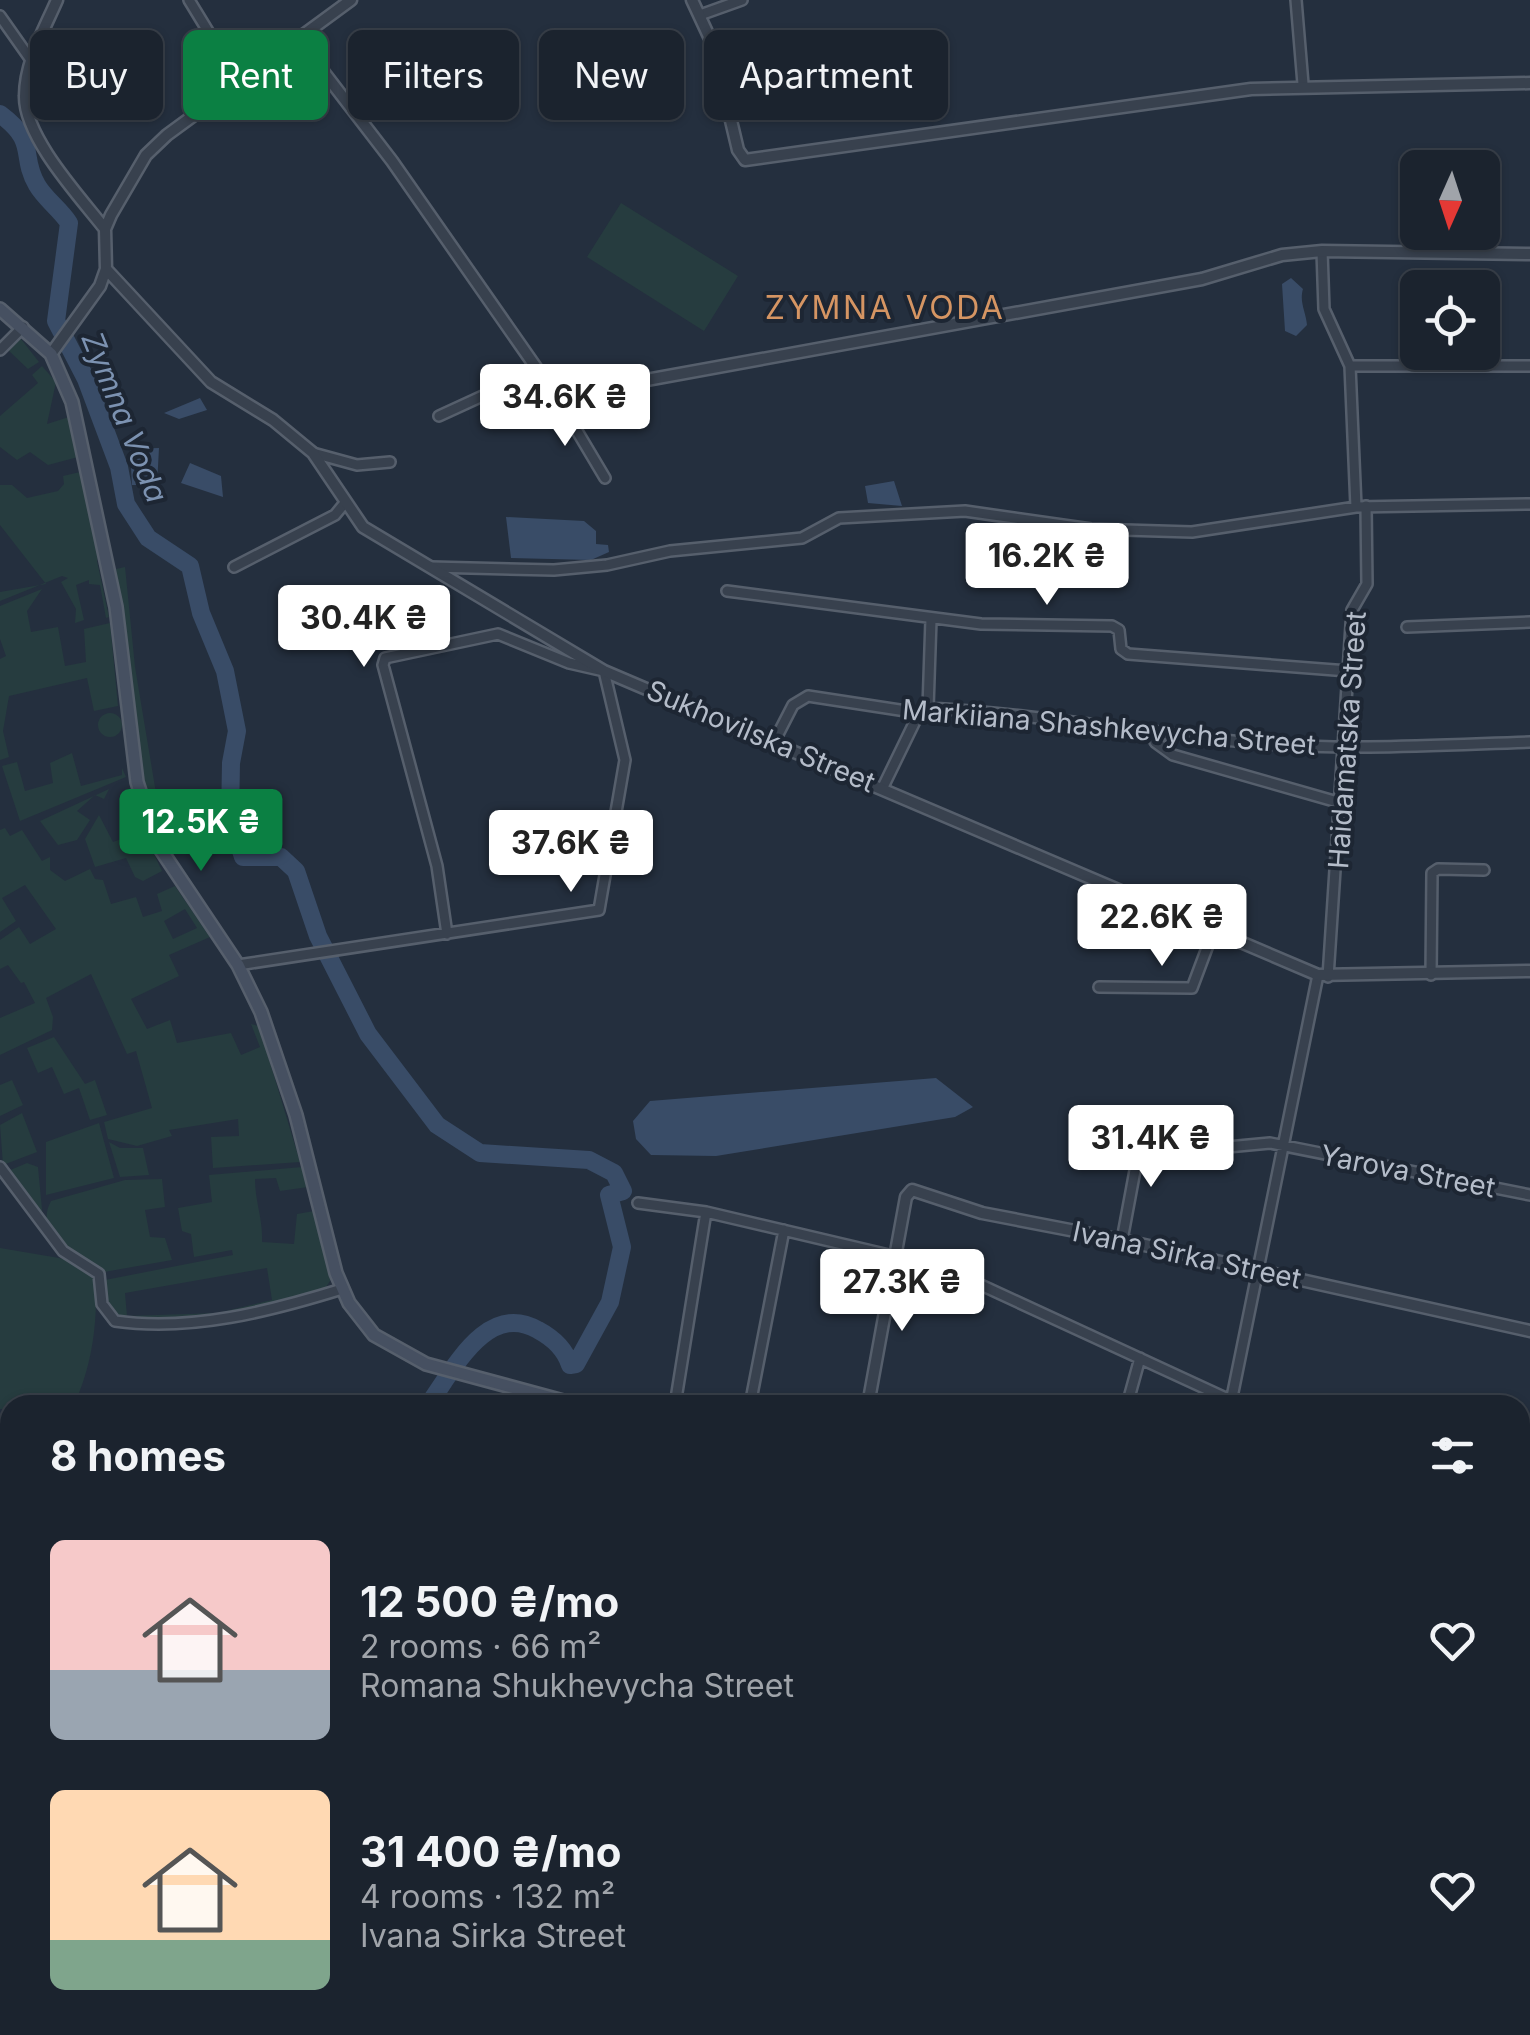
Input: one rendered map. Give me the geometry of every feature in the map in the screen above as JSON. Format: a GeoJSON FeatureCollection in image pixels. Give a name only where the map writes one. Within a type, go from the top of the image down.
{"type":"FeatureCollection","features":[{"type":"Feature","properties":{"kind":"main road"},"geometry":{"type":"LineString","coordinates":[[0,309],[52,354],[72,402],[116,607],[137,778],[153,832],[166,860],[238,965],[284,1078],[342,1288],[374,1335],[437,1368],[540,1395]]}},
{"type":"Feature","properties":{"kind":"street"},"geometry":{"type":"LineString","coordinates":[[44,30],[57,0]]}},
{"type":"Feature","properties":{"kind":"street"},"geometry":{"type":"LineString","coordinates":[[189,0],[207,30]]}},
{"type":"Feature","properties":{"kind":"street"},"geometry":{"type":"LineString","coordinates":[[313,30],[351,0]]}},
{"type":"Feature","properties":{"kind":"street"},"geometry":{"type":"LineString","coordinates":[[692,0],[713,44],[738,150],[746,160],[1146,101],[1303,84],[1530,83]]}},
{"type":"Feature","properties":{"kind":"street"},"geometry":{"type":"LineString","coordinates":[[700,14],[742,0]]}},
{"type":"Feature","properties":{"kind":"street"},"geometry":{"type":"LineString","coordinates":[[1296,0],[1303,84]]}},
{"type":"Feature","properties":{"kind":"street"},"geometry":{"type":"LineString","coordinates":[[0,16],[30,60],[25,96],[30,115]]}},
{"type":"Feature","properties":{"kind":"street"},"geometry":{"type":"LineString","coordinates":[[328,77],[392,161],[558,399],[605,478]]}},
{"type":"Feature","properties":{"kind":"street"},"geometry":{"type":"LineString","coordinates":[[31,120],[56,166],[105,228]]}},
{"type":"Feature","properties":{"kind":"street"},"geometry":{"type":"LineString","coordinates":[[52,354],[106,269],[105,228],[146,155],[190,120]]}},
{"type":"Feature","properties":{"kind":"street"},"geometry":{"type":"LineString","coordinates":[[558,399],[1202,279],[1282,255],[1322,251],[1530,254]]}},
{"type":"Feature","properties":{"kind":"street"},"geometry":{"type":"LineString","coordinates":[[1322,251],[1324,310],[1350,366],[1530,366]]}},
{"type":"Feature","properties":{"kind":"street","name":"Sukhovilska Street"},"geometry":{"type":"LineString","coordinates":[[106,269],[211,382],[273,420],[313,453],[344,504],[364,527],[604,670],[1323,976],[1530,971]]}},
{"type":"Feature","properties":{"kind":"street"},"geometry":{"type":"LineString","coordinates":[[0,350],[24,327]]}},
{"type":"Feature","properties":{"kind":"street","name":"Haidamatska Street"},"geometry":{"type":"LineString","coordinates":[[1236,1395],[1323,976],[1341,803],[1352,610],[1367,584],[1350,366]]}},
{"type":"Feature","properties":{"kind":"street"},"geometry":{"type":"LineString","coordinates":[[439,416],[537,371]]}},
{"type":"Feature","properties":{"kind":"street"},"geometry":{"type":"LineString","coordinates":[[313,453],[357,466],[390,462]]}},
{"type":"Feature","properties":{"kind":"street"},"geometry":{"type":"LineString","coordinates":[[234,567],[335,514],[344,504]]}},
{"type":"Feature","properties":{"kind":"street"},"geometry":{"type":"LineString","coordinates":[[431,567],[554,570],[607,565],[670,551],[802,538],[839,518],[965,512],[1091,529],[1192,532],[1361,506],[1530,504]]}},
{"type":"Feature","properties":{"kind":"street"},"geometry":{"type":"LineString","coordinates":[[728,592],[932,619],[1037,628],[1112,626],[1119,630],[1121,649],[1128,654],[1348,671]]}},
{"type":"Feature","properties":{"kind":"street"},"geometry":{"type":"LineString","coordinates":[[883,787],[924,710],[932,619]]}},
{"type":"Feature","properties":{"kind":"street"},"geometry":{"type":"LineString","coordinates":[[1408,626],[1530,622]]}},
{"type":"Feature","properties":{"kind":"street"},"geometry":{"type":"LineString","coordinates":[[238,965],[343,950],[447,934],[600,910],[625,760],[604,670],[568,662],[498,634],[385,658],[383,665],[437,866],[447,934]]}},
{"type":"Feature","properties":{"kind":"street","name":"Markiiana Shashkevycha Street"},"geometry":{"type":"LineString","coordinates":[[774,742],[793,706],[808,696],[1254,743],[1343,747],[1530,742]]}},
{"type":"Feature","properties":{"kind":"street"},"geometry":{"type":"LineString","coordinates":[[1154,730],[1155,742],[1173,754],[1341,803]]}},
{"type":"Feature","properties":{"kind":"street"},"geometry":{"type":"LineString","coordinates":[[1432,975],[1432,873],[1484,870]]}},
{"type":"Feature","properties":{"kind":"street"},"geometry":{"type":"LineString","coordinates":[[1100,988],[1192,988],[1212,932]]}},
{"type":"Feature","properties":{"kind":"street"},"geometry":{"type":"LineString","coordinates":[[1122,1240],[1142,1134]]}},
{"type":"Feature","properties":{"kind":"street","name":"Yarova Street"},"geometry":{"type":"LineString","coordinates":[[1217,1148],[1247,1142],[1285,1146],[1530,1196]]}},
{"type":"Feature","properties":{"kind":"street"},"geometry":{"type":"LineString","coordinates":[[0,1166],[63,1251],[96,1270],[102,1279],[105,1312],[115,1321],[224,1318],[342,1288]]}},
{"type":"Feature","properties":{"kind":"street","name":"Ivana Sirka Street"},"geometry":{"type":"LineString","coordinates":[[870,1395],[906,1197],[918,1190],[982,1213],[1122,1240],[1530,1331]]}},
{"type":"Feature","properties":{"kind":"street"},"geometry":{"type":"LineString","coordinates":[[638,1203],[706,1212],[944,1268],[1217,1395]]}},
{"type":"Feature","properties":{"kind":"street"},"geometry":{"type":"LineString","coordinates":[[676,1395],[706,1212]]}},
{"type":"Feature","properties":{"kind":"street"},"geometry":{"type":"LineString","coordinates":[[752,1395],[784,1230]]}},
{"type":"Feature","properties":{"kind":"street"},"geometry":{"type":"LineString","coordinates":[[1129,1395],[1140,1358]]}},
{"type":"Feature","properties":{"kind":"green space"},"geometry":{"type":"Polygon","coordinates":[[[621,203],[738,276],[704,331],[587,257],[621,203]]]}},
{"type":"Feature","properties":{"kind":"green space"},"geometry":{"type":"Polygon","coordinates":[[[21,339],[39,362],[28,369],[8,350],[21,339]]]}},
{"type":"Feature","properties":{"kind":"green space"},"geometry":{"type":"Polygon","coordinates":[[[42,366],[56,382],[47,424],[69,417],[78,457],[48,465],[30,452],[17,460],[0,447],[0,416],[38,383],[32,375],[42,366]]]}},
{"type":"Feature","properties":{"kind":"green space"},"geometry":{"type":"Polygon","coordinates":[[[80,472],[96,546],[100,549],[97,561],[109,617],[106,618],[100,585],[89,584],[89,580],[76,585],[84,620],[75,623],[76,609],[61,582],[68,578],[62,576],[45,583],[0,525],[0,485],[12,485],[27,498],[58,491],[64,484],[63,476],[80,472]]]}},
{"type":"Feature","properties":{"kind":"green space"},"geometry":{"type":"Polygon","coordinates":[[[125,567],[135,667],[158,805],[162,808],[156,819],[144,781],[116,569],[125,567]]]}},
{"type":"Feature","properties":{"kind":"green space"},"geometry":{"type":"Polygon","coordinates":[[[39,585],[0,601],[0,592],[39,585]]]}},
{"type":"Feature","properties":{"kind":"green space"},"geometry":{"type":"Polygon","coordinates":[[[42,589],[27,611],[31,632],[58,627],[65,666],[86,662],[84,629],[110,623],[118,706],[94,711],[87,678],[9,696],[3,731],[9,757],[0,760],[0,659],[6,656],[0,639],[0,606],[42,589]]]}},
{"type":"Feature","properties":{"kind":"green space"},"geometry":{"type":"Polygon","coordinates":[[[110,713],[122,725],[110,737],[98,725],[110,713]]]}},
{"type":"Feature","properties":{"kind":"green space"},"geometry":{"type":"Polygon","coordinates":[[[72,753],[81,786],[122,775],[122,768],[126,777],[20,821],[2,766],[17,762],[25,791],[53,783],[50,763],[72,753]]]}},
{"type":"Feature","properties":{"kind":"green space"},"geometry":{"type":"Polygon","coordinates":[[[94,796],[77,811],[90,820],[77,840],[58,845],[40,821],[94,796]]]}},
{"type":"Feature","properties":{"kind":"green space"},"geometry":{"type":"Polygon","coordinates":[[[99,815],[113,842],[143,831],[162,871],[143,881],[135,877],[126,858],[95,867],[85,839],[99,815]]]}},
{"type":"Feature","properties":{"kind":"green space"},"geometry":{"type":"Polygon","coordinates":[[[5,828],[10,836],[22,830],[42,861],[50,857],[50,870],[65,881],[90,869],[95,879],[103,880],[111,904],[136,897],[143,917],[162,911],[157,894],[175,886],[210,937],[169,955],[179,976],[131,999],[147,1029],[170,1020],[177,1043],[231,1033],[241,1055],[260,1047],[251,1024],[259,1026],[300,1162],[213,1168],[211,1137],[239,1136],[238,1119],[169,1130],[172,1136],[137,1146],[108,1139],[104,1122],[152,1108],[136,1051],[127,1054],[91,974],[46,998],[53,1017],[52,1030],[0,1055],[0,1018],[35,1003],[24,982],[8,965],[0,969],[0,940],[19,927],[30,944],[56,929],[25,885],[2,898],[16,921],[0,932],[0,830],[5,828]],[[185,909],[164,921],[173,939],[197,928],[185,909]]]}},
{"type":"Feature","properties":{"kind":"green space"},"geometry":{"type":"Polygon","coordinates":[[[54,1037],[85,1084],[95,1080],[107,1115],[90,1120],[79,1088],[64,1094],[52,1067],[38,1073],[27,1048],[54,1037]]]}},
{"type":"Feature","properties":{"kind":"green space"},"geometry":{"type":"Polygon","coordinates":[[[12,1080],[23,1105],[0,1116],[0,1085],[12,1080]]]}},
{"type":"Feature","properties":{"kind":"green space"},"geometry":{"type":"Polygon","coordinates":[[[22,1113],[37,1152],[3,1165],[0,1125],[22,1113]]]}},
{"type":"Feature","properties":{"kind":"green space"},"geometry":{"type":"Polygon","coordinates":[[[99,1123],[114,1178],[46,1195],[46,1142],[99,1123]]]}},
{"type":"Feature","properties":{"kind":"green space"},"geometry":{"type":"Polygon","coordinates":[[[109,1142],[120,1148],[143,1148],[149,1175],[120,1177],[109,1142]]]}},
{"type":"Feature","properties":{"kind":"green space"},"geometry":{"type":"Polygon","coordinates":[[[27,1163],[38,1167],[43,1220],[8,1171],[27,1163]]]}},
{"type":"Feature","properties":{"kind":"green space"},"geometry":{"type":"Polygon","coordinates":[[[302,1167],[308,1187],[280,1191],[276,1178],[255,1179],[262,1242],[294,1244],[297,1214],[314,1211],[332,1278],[324,1290],[248,1310],[180,1320],[125,1318],[110,1310],[105,1299],[105,1280],[233,1255],[232,1250],[194,1257],[191,1234],[182,1231],[178,1208],[212,1202],[209,1175],[302,1167]],[[267,1268],[125,1293],[127,1316],[218,1313],[272,1300],[267,1268]]]}},
{"type":"Feature","properties":{"kind":"green space"},"geometry":{"type":"Polygon","coordinates":[[[162,1179],[165,1207],[145,1210],[150,1237],[165,1238],[172,1260],[104,1272],[62,1244],[48,1224],[51,1201],[125,1180],[162,1179]]]}},
{"type":"Feature","properties":{"kind":"green space"},"geometry":{"type":"Polygon","coordinates":[[[0,1248],[71,1260],[96,1279],[92,1343],[78,1395],[0,1395],[0,1248]]]}},
{"type":"Feature","properties":{"kind":"water"},"geometry":{"type":"Polygon","coordinates":[[[1291,278],[1303,289],[1307,325],[1296,336],[1285,331],[1282,284],[1291,278]]]}},
{"type":"Feature","properties":{"kind":"water"},"geometry":{"type":"Polygon","coordinates":[[[200,398],[207,410],[179,419],[164,413],[200,398]]]}},
{"type":"Feature","properties":{"kind":"water"},"geometry":{"type":"Polygon","coordinates":[[[159,448],[157,485],[132,485],[130,449],[159,448]]]}},
{"type":"Feature","properties":{"kind":"water"},"geometry":{"type":"Polygon","coordinates":[[[190,463],[221,476],[223,497],[181,483],[190,463]]]}},
{"type":"Feature","properties":{"kind":"water"},"geometry":{"type":"Polygon","coordinates":[[[894,481],[902,506],[868,503],[865,486],[894,481]]]}},
{"type":"Feature","properties":{"kind":"water"},"geometry":{"type":"Polygon","coordinates":[[[506,517],[584,521],[596,531],[596,544],[608,545],[609,552],[591,560],[511,558],[506,517]]]}},
{"type":"Feature","properties":{"kind":"water"},"geometry":{"type":"Polygon","coordinates":[[[936,1078],[973,1107],[955,1117],[716,1156],[651,1155],[636,1139],[633,1121],[650,1101],[936,1078]]]}},
{"type":"Feature","properties":{"kind":"waterway","name":"Zymna Voda"},"geometry":{"type":"LineString","coordinates":[[0,114],[20,133],[37,185],[69,223],[56,321],[86,379],[119,467],[126,504],[148,538],[190,566],[201,613],[225,671],[237,731],[231,763],[230,818],[243,857],[281,857],[296,871],[318,936],[368,1034],[437,1125],[480,1153],[589,1160],[614,1173],[623,1191],[609,1195],[622,1247],[610,1302],[576,1364],[570,1365],[558,1345],[538,1330],[520,1323],[503,1324],[474,1343],[435,1395]]}},
{"type":"Feature","properties":{"kind":"district","name":"ZYMNA VODA"},"geometry":{"type":"Point","coordinates":[885,307]}}]}
